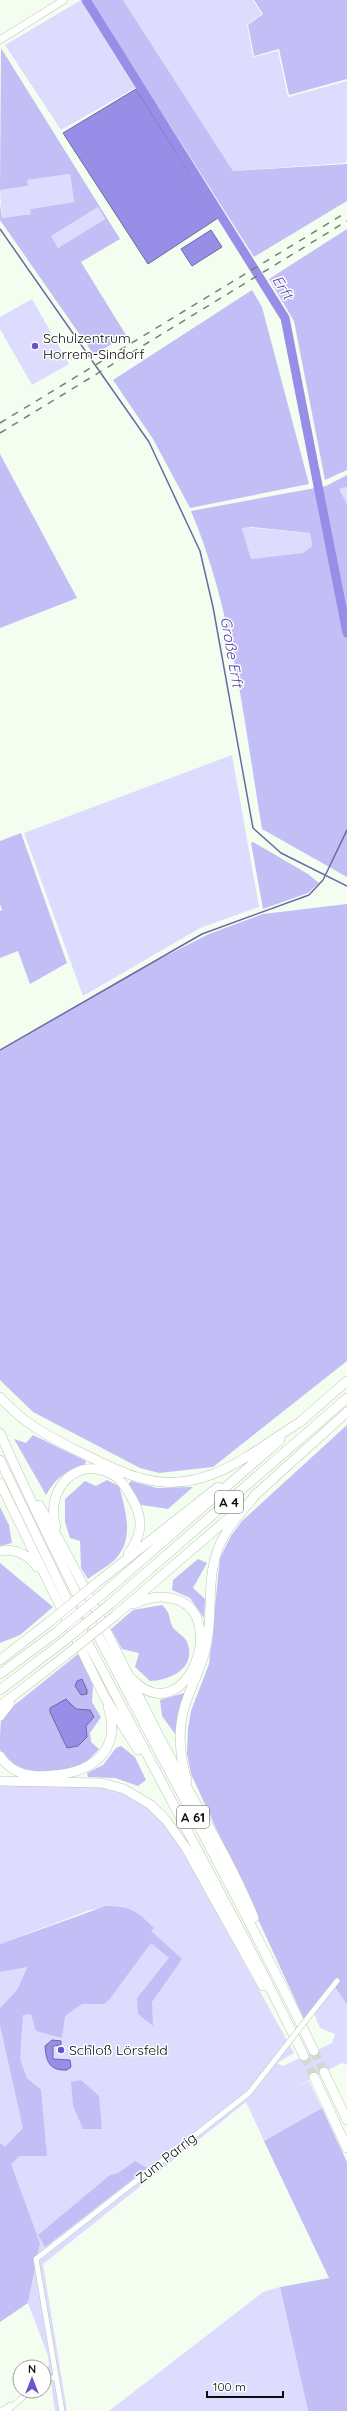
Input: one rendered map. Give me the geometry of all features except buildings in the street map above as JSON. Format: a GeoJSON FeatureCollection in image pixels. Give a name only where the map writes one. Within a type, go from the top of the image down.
{"type":"FeatureCollection","features":[{"type":"Feature","properties":{"kind":"highway","name":"A 4"},"geometry":{"type":"LineString","coordinates":[[0,1674],[54,1634],[105,1592],[347,1381]]}},
{"type":"Feature","properties":{"kind":"highway"},"geometry":{"type":"LineString","coordinates":[[0,1397],[18,1416],[52,1438],[128,1474],[163,1483],[193,1481],[213,1475],[237,1464],[303,1420]]}},
{"type":"Feature","properties":{"kind":"highway","name":"A 4"},"geometry":{"type":"LineString","coordinates":[[0,1690],[110,1604],[347,1398]]}},
{"type":"Feature","properties":{"kind":"highway"},"geometry":{"type":"LineString","coordinates":[[0,1706],[120,1612],[347,1412]]}},
{"type":"Feature","properties":{"kind":"highway"},"geometry":{"type":"LineString","coordinates":[[0,1660],[209,1494],[284,1432]]}},
{"type":"Feature","properties":{"kind":"highway","name":"A 61"},"geometry":{"type":"LineString","coordinates":[[0,1433],[65,1573],[274,1967],[314,2051]]}},
{"type":"Feature","properties":{"kind":"highway"},"geometry":{"type":"LineString","coordinates":[[12,1459],[61,1542],[126,1672],[248,1903],[274,1967]]}},
{"type":"Feature","properties":{"kind":"highway","name":"A 61"},"geometry":{"type":"LineString","coordinates":[[0,1460],[87,1641],[163,1788],[261,1970],[304,2056]]}},
{"type":"Feature","properties":{"kind":"highway"},"geometry":{"type":"LineString","coordinates":[[61,1542],[52,1514],[55,1496],[66,1479],[76,1472],[100,1470],[115,1476],[125,1486],[140,1516],[140,1532],[136,1543],[121,1563]]}},
{"type":"Feature","properties":{"kind":"highway"},"geometry":{"type":"LineString","coordinates":[[0,1483],[45,1578],[104,1696],[163,1788]]}},
{"type":"Feature","properties":{"kind":"highway"},"geometry":{"type":"LineString","coordinates":[[190,1792],[181,1754],[181,1727],[184,1708],[207,1642],[211,1579],[214,1560],[220,1543],[230,1527],[258,1492]]}},
{"type":"Feature","properties":{"kind":"highway"},"geometry":{"type":"LineString","coordinates":[[0,1551],[12,1550],[24,1555],[34,1562],[45,1578]]}},
{"type":"Feature","properties":{"kind":"highway"},"geometry":{"type":"LineString","coordinates":[[120,1612],[151,1598],[169,1597],[180,1601],[191,1610],[201,1631],[198,1652],[190,1674],[176,1689],[166,1694],[150,1692],[139,1686],[126,1672]]}},
{"type":"Feature","properties":{"kind":"highway"},"geometry":{"type":"LineString","coordinates":[[0,1653],[14,1649]]}},
{"type":"Feature","properties":{"kind":"highway"},"geometry":{"type":"LineString","coordinates":[[0,1716],[16,1694]]}},
{"type":"Feature","properties":{"kind":"highway"},"geometry":{"type":"LineString","coordinates":[[0,1756],[12,1770],[29,1776],[70,1774],[90,1766],[103,1755],[111,1736],[110,1714],[104,1696]]}},
{"type":"Feature","properties":{"kind":"highway"},"geometry":{"type":"LineString","coordinates":[[0,1780],[102,1783],[124,1789],[151,1805],[166,1820],[186,1848],[242,1952],[292,2033]]}},
{"type":"Feature","properties":{"kind":"highway"},"geometry":{"type":"LineString","coordinates":[[324,2072],[347,2120]]}},
{"type":"Feature","properties":{"kind":"highway"},"geometry":{"type":"LineString","coordinates":[[314,2077],[347,2148]]}},
{"type":"Feature","properties":{"kind":"main road"},"geometry":{"type":"LineString","coordinates":[[0,40],[64,0]]}},
{"type":"Feature","properties":{"kind":"street","name":"Zum Parrig"},"geometry":{"type":"LineString","coordinates":[[56,2377],[36,2259],[248,2093],[337,1981]]}},
{"type":"Feature","properties":{"kind":"street"},"geometry":{"type":"LineString","coordinates":[[52,2378],[56,2377],[62,2411]]}},
{"type":"Feature","properties":{"kind":"street"},"geometry":{"type":"LineString","coordinates":[[1,2411],[18,2400]]}},
{"type":"Feature","properties":{"kind":"street"},"geometry":{"type":"LineString","coordinates":[[7,2411],[18,2400]]}},
{"type":"Feature","properties":{"kind":"shaded area"},"geometry":{"type":"Polygon","coordinates":[[[81,0],[135,88],[61,130],[5,45],[81,0]]]}},
{"type":"Feature","properties":{"kind":"shaded area"},"geometry":{"type":"Polygon","coordinates":[[[90,0],[123,0],[233,171],[347,164],[347,201],[254,257],[90,0]]]}},
{"type":"Feature","properties":{"kind":"shaded area"},"geometry":{"type":"Polygon","coordinates":[[[123,0],[253,0],[262,14],[247,25],[253,57],[278,51],[288,97],[347,81],[347,160],[345,163],[233,171],[123,0]]]}},
{"type":"Feature","properties":{"kind":"shaded area"},"geometry":{"type":"Polygon","coordinates":[[[254,0],[347,0],[347,79],[289,95],[279,49],[254,56],[248,25],[263,14],[254,0]]]}},
{"type":"Feature","properties":{"kind":"shaded area"},"geometry":{"type":"Polygon","coordinates":[[[1,48],[120,239],[81,262],[126,335],[94,355],[0,220],[0,204],[2,218],[31,214],[30,209],[74,202],[70,174],[27,180],[28,186],[0,190],[1,48]],[[98,207],[51,236],[58,248],[105,219],[98,207]]]}},
{"type":"Feature","properties":{"kind":"shaded area"},"geometry":{"type":"Polygon","coordinates":[[[136,89],[218,218],[148,264],[63,133],[136,89]]]}},
{"type":"Feature","properties":{"kind":"shaded area"},"geometry":{"type":"Polygon","coordinates":[[[70,174],[74,202],[30,209],[31,214],[2,218],[0,190],[28,186],[27,180],[70,174]]]}},
{"type":"Feature","properties":{"kind":"shaded area"},"geometry":{"type":"Polygon","coordinates":[[[98,207],[105,219],[58,248],[50,236],[98,207]]]}},
{"type":"Feature","properties":{"kind":"shaded area"},"geometry":{"type":"Polygon","coordinates":[[[347,229],[347,470],[325,480],[294,321],[269,279],[347,229]]]}},
{"type":"Feature","properties":{"kind":"shaded area"},"geometry":{"type":"Polygon","coordinates":[[[211,230],[222,247],[192,266],[181,249],[211,230]]]}},
{"type":"Feature","properties":{"kind":"shaded area"},"geometry":{"type":"Polygon","coordinates":[[[252,290],[262,307],[309,484],[190,508],[153,439],[113,380],[252,290]]]}},
{"type":"Feature","properties":{"kind":"shaded area","name":"Schulzentrum Horrem-Sindorf"},"geometry":{"type":"Polygon","coordinates":[[[32,299],[69,364],[32,385],[0,329],[0,317],[32,299]]]}},
{"type":"Feature","properties":{"kind":"shaded area"},"geometry":{"type":"Polygon","coordinates":[[[0,454],[77,598],[0,628],[0,454]]]}},
{"type":"Feature","properties":{"kind":"shaded area"},"geometry":{"type":"Polygon","coordinates":[[[347,475],[347,487],[339,489],[347,504],[347,877],[262,829],[236,667],[217,588],[191,511],[326,486],[347,475]],[[252,527],[242,528],[251,559],[303,553],[312,546],[310,533],[252,527]]]}},
{"type":"Feature","properties":{"kind":"shaded area"},"geometry":{"type":"Polygon","coordinates":[[[347,487],[347,504],[339,489],[347,487]]]}},
{"type":"Feature","properties":{"kind":"shaded area"},"geometry":{"type":"Polygon","coordinates":[[[242,527],[310,533],[312,546],[303,553],[251,560],[242,527]]]}},
{"type":"Feature","properties":{"kind":"shaded area"},"geometry":{"type":"Polygon","coordinates":[[[232,755],[259,907],[200,928],[83,996],[24,833],[232,755]]]}},
{"type":"Feature","properties":{"kind":"shaded area"},"geometry":{"type":"Polygon","coordinates":[[[21,833],[67,963],[30,984],[18,951],[0,958],[0,911],[2,910],[0,904],[0,841],[21,833]]]}},
{"type":"Feature","properties":{"kind":"shaded area"},"geometry":{"type":"Polygon","coordinates":[[[253,842],[308,874],[319,883],[308,893],[263,909],[251,843],[253,842]]]}},
{"type":"Feature","properties":{"kind":"shaded area"},"geometry":{"type":"Polygon","coordinates":[[[347,904],[347,1361],[213,1467],[159,1473],[140,1468],[33,1412],[0,1380],[0,1051],[134,972],[209,934],[263,914],[347,904]]]}},
{"type":"Feature","properties":{"kind":"shaded area"},"geometry":{"type":"Polygon","coordinates":[[[347,1425],[347,2004],[332,1983],[304,2019],[191,1774],[187,1753],[188,1729],[191,1711],[209,1664],[220,1558],[231,1536],[242,1521],[347,1425]]]}},
{"type":"Feature","properties":{"kind":"shaded area"},"geometry":{"type":"Polygon","coordinates":[[[33,1435],[86,1461],[85,1465],[72,1469],[58,1479],[46,1495],[14,1439],[26,1443],[33,1435]]]}},
{"type":"Feature","properties":{"kind":"shaded area"},"geometry":{"type":"Polygon","coordinates":[[[107,1480],[119,1486],[126,1513],[126,1539],[118,1556],[88,1579],[81,1568],[80,1541],[70,1538],[65,1522],[65,1499],[85,1481],[96,1486],[107,1480]]]}},
{"type":"Feature","properties":{"kind":"shaded area"},"geometry":{"type":"Polygon","coordinates":[[[131,1481],[157,1488],[193,1487],[168,1509],[141,1505],[129,1484],[131,1481]]]}},
{"type":"Feature","properties":{"kind":"shaded area"},"geometry":{"type":"Polygon","coordinates":[[[0,1507],[9,1525],[12,1543],[0,1546],[0,1507]]]}},
{"type":"Feature","properties":{"kind":"shaded area"},"geometry":{"type":"Polygon","coordinates":[[[198,1559],[207,1563],[193,1588],[205,1599],[204,1618],[190,1598],[172,1590],[173,1580],[198,1559]]]}},
{"type":"Feature","properties":{"kind":"shaded area"},"geometry":{"type":"Polygon","coordinates":[[[0,1563],[53,1607],[20,1635],[0,1643],[0,1563]]]}},
{"type":"Feature","properties":{"kind":"shaded area"},"geometry":{"type":"Polygon","coordinates":[[[162,1605],[169,1614],[174,1629],[187,1642],[189,1651],[188,1659],[185,1666],[174,1675],[150,1681],[135,1667],[139,1653],[122,1649],[111,1629],[133,1610],[162,1605]]]}},
{"type":"Feature","properties":{"kind":"shaded area"},"geometry":{"type":"Polygon","coordinates":[[[78,1654],[93,1685],[92,1702],[101,1717],[90,1733],[91,1742],[99,1749],[84,1763],[76,1768],[63,1772],[42,1774],[20,1770],[4,1759],[0,1749],[0,1727],[2,1715],[78,1654]]]}},
{"type":"Feature","properties":{"kind":"shaded area"},"geometry":{"type":"Polygon","coordinates":[[[82,1679],[87,1690],[87,1694],[81,1695],[75,1686],[77,1681],[82,1679]]]}},
{"type":"Feature","properties":{"kind":"shaded area"},"geometry":{"type":"Polygon","coordinates":[[[184,1693],[175,1734],[162,1716],[160,1700],[184,1693]]]}},
{"type":"Feature","properties":{"kind":"shaded area"},"geometry":{"type":"Polygon","coordinates":[[[66,1699],[76,1709],[90,1710],[94,1717],[86,1726],[87,1737],[78,1746],[67,1748],[50,1712],[50,1708],[66,1699]]]}},
{"type":"Feature","properties":{"kind":"shaded area"},"geometry":{"type":"Polygon","coordinates":[[[121,1746],[135,1757],[146,1780],[138,1786],[115,1778],[88,1777],[87,1773],[103,1765],[116,1748],[121,1746]]]}},
{"type":"Feature","properties":{"kind":"shaded area"},"geometry":{"type":"Polygon","coordinates":[[[0,1785],[96,1785],[122,1791],[157,1813],[179,1845],[294,2053],[277,2063],[283,2066],[332,2043],[335,2034],[320,2028],[312,2009],[332,1983],[347,2003],[347,2065],[342,2063],[294,2088],[309,2081],[322,2108],[264,2141],[246,2102],[43,2264],[67,2411],[55,2411],[52,2390],[52,2359],[48,2359],[28,2303],[40,2243],[25,2203],[0,2191],[0,1972],[27,1966],[17,1990],[119,1906],[90,1910],[0,1944],[0,1785]]]}},
{"type":"Feature","properties":{"kind":"shaded area"},"geometry":{"type":"Polygon","coordinates":[[[106,1906],[128,1908],[143,1917],[154,1928],[151,1931],[182,1959],[152,2002],[153,2026],[138,2014],[137,1998],[169,1958],[151,1943],[109,2000],[104,2004],[82,2004],[65,2016],[62,2038],[36,2031],[31,2014],[23,2015],[20,2059],[27,2078],[41,2090],[47,2156],[20,2156],[11,2164],[40,2243],[28,2303],[0,2322],[0,2143],[5,2147],[23,2128],[0,2025],[0,2008],[17,1990],[27,1967],[0,1972],[0,1944],[106,1906]]]}},
{"type":"Feature","properties":{"kind":"shaded area"},"geometry":{"type":"Polygon","coordinates":[[[52,2040],[61,2041],[61,2045],[53,2046],[53,2059],[70,2060],[71,2067],[67,2070],[61,2070],[53,2067],[46,2057],[45,2046],[52,2040]]]}},
{"type":"Feature","properties":{"kind":"shaded area"},"geometry":{"type":"Polygon","coordinates":[[[88,2046],[92,2046],[94,2050],[92,2054],[88,2054],[86,2052],[86,2048],[88,2046]]]}},
{"type":"Feature","properties":{"kind":"shaded area"},"geometry":{"type":"Polygon","coordinates":[[[81,2080],[99,2096],[102,2129],[83,2129],[73,2106],[71,2082],[81,2080]]]}},
{"type":"Feature","properties":{"kind":"shaded area"},"geometry":{"type":"Polygon","coordinates":[[[322,2108],[347,2162],[347,2411],[308,2411],[280,2287],[329,2278],[264,2141],[322,2108]]]}},
{"type":"Feature","properties":{"kind":"shaded area"},"geometry":{"type":"Polygon","coordinates":[[[135,2161],[147,2168],[45,2247],[38,2235],[110,2175],[118,2173],[135,2161]]]}},
{"type":"Feature","properties":{"kind":"shaded area"},"geometry":{"type":"Polygon","coordinates":[[[280,2287],[308,2411],[109,2411],[263,2292],[280,2287]]]}},
{"type":"Feature","properties":{"kind":"waterway","name":"Erft"},"geometry":{"type":"LineString","coordinates":[[86,0],[285,318],[347,633]]}},
{"type":"Feature","properties":{"kind":"waterway","name":"Große Erft"},"geometry":{"type":"LineString","coordinates":[[0,229],[149,442],[200,551],[213,607],[253,828],[281,853],[347,886]]}},
{"type":"Feature","properties":{"kind":"waterway"},"geometry":{"type":"LineString","coordinates":[[0,1050],[202,934],[309,895],[323,880],[347,830]]}},
{"type":"Feature","properties":{"kind":"tunnel"},"geometry":{"type":"LineString","coordinates":[[314,2051],[324,2072]]}},
{"type":"Feature","properties":{"kind":"tunnel"},"geometry":{"type":"LineString","coordinates":[[304,2056],[314,2077]]}},
{"type":"Feature","properties":{"kind":"railway"},"geometry":{"type":"LineString","coordinates":[[0,423],[347,212]]}},
{"type":"Feature","properties":{"kind":"railway"},"geometry":{"type":"LineString","coordinates":[[0,433],[347,221]]}},
{"type":"Feature","properties":{"kind":"place","name":"Schulzentrum Horrem-Sindorf"},"geometry":{"type":"Point","coordinates":[35,346]}},
{"type":"Feature","properties":{"kind":"place","name":"Schloß Lörsfeld"},"geometry":{"type":"Point","coordinates":[61,2050]}}]}
